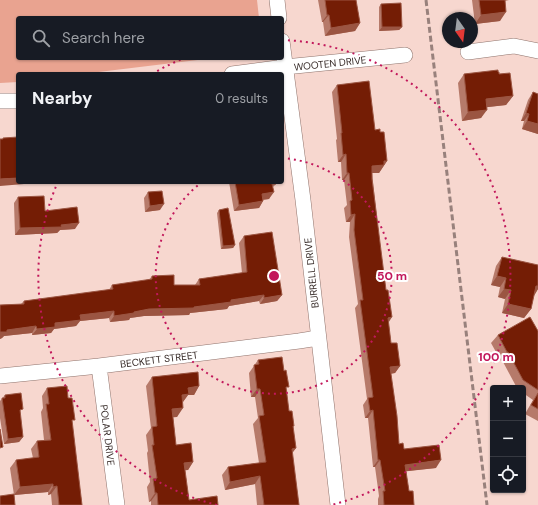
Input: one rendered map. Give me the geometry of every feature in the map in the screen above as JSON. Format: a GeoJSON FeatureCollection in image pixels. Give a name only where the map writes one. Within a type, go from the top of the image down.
{"type":"FeatureCollection","features":[{"type":"Feature","properties":{"kind":"street"},"geometry":{"type":"LineString","coordinates":[[277,0],[279,16]]}},
{"type":"Feature","properties":{"kind":"street"},"geometry":{"type":"LineString","coordinates":[[468,52],[514,46],[538,51]]}},
{"type":"Feature","properties":{"kind":"street","name":"WOOTEN DRIVE"},"geometry":{"type":"LineString","coordinates":[[247,72],[404,55]]}},
{"type":"Feature","properties":{"kind":"street","name":"BURRELL DRIVE"},"geometry":{"type":"LineString","coordinates":[[284,58],[303,200],[338,505]]}},
{"type":"Feature","properties":{"kind":"street"},"geometry":{"type":"LineString","coordinates":[[0,101],[16,101]]}},
{"type":"Feature","properties":{"kind":"street","name":"BECKETT STREET"},"geometry":{"type":"LineString","coordinates":[[0,376],[99,366],[318,338]]}},
{"type":"Feature","properties":{"kind":"street","name":"POLAR DRIVE"},"geometry":{"type":"LineString","coordinates":[[99,366],[117,505]]}},
{"type":"Feature","properties":{"kind":"shaded area"},"geometry":{"type":"Polygon","coordinates":[[[0,0],[257,0],[259,16],[16,16],[16,60],[198,60],[98,72],[16,72],[16,82],[0,83],[0,0]]]}},
{"type":"Feature","properties":{"kind":"building"},"geometry":{"type":"Polygon","coordinates":[[[325,0],[356,0],[360,23],[331,28],[325,0]]]}},
{"type":"Feature","properties":{"kind":"building"},"geometry":{"type":"Polygon","coordinates":[[[479,0],[505,0],[506,12],[481,15],[479,0]]]}},
{"type":"Feature","properties":{"kind":"building"},"geometry":{"type":"Polygon","coordinates":[[[401,3],[402,27],[382,27],[381,4],[401,3]]]}},
{"type":"Feature","properties":{"kind":"building"},"geometry":{"type":"Polygon","coordinates":[[[498,70],[499,74],[510,73],[513,96],[486,99],[487,110],[468,112],[464,74],[498,70]]]}},
{"type":"Feature","properties":{"kind":"building"},"geometry":{"type":"Polygon","coordinates":[[[369,81],[375,130],[380,129],[380,132],[384,132],[387,161],[384,161],[384,165],[372,166],[372,179],[386,290],[388,290],[392,317],[388,318],[391,343],[397,343],[400,366],[390,367],[397,416],[399,444],[403,443],[404,449],[439,445],[441,460],[405,465],[409,491],[413,491],[414,505],[384,505],[383,491],[385,491],[380,460],[378,460],[373,410],[370,411],[368,398],[373,397],[360,300],[363,300],[354,230],[355,214],[351,215],[350,201],[352,200],[349,173],[347,173],[346,154],[343,155],[337,85],[369,81]]]}},
{"type":"Feature","properties":{"kind":"building"},"geometry":{"type":"Polygon","coordinates":[[[533,92],[538,94],[538,124],[527,121],[529,114],[526,113],[533,92]]]}},
{"type":"Feature","properties":{"kind":"building"},"geometry":{"type":"Polygon","coordinates":[[[16,137],[16,178],[0,179],[0,139],[16,137]]]}},
{"type":"Feature","properties":{"kind":"building"},"geometry":{"type":"Polygon","coordinates":[[[235,184],[272,184],[274,192],[262,194],[263,201],[239,205],[235,184]]]}},
{"type":"Feature","properties":{"kind":"building"},"geometry":{"type":"Polygon","coordinates":[[[162,191],[164,204],[150,206],[148,192],[162,191]]]}},
{"type":"Feature","properties":{"kind":"building"},"geometry":{"type":"Polygon","coordinates":[[[44,196],[45,211],[77,207],[79,223],[61,225],[62,227],[20,228],[18,197],[44,196]]]}},
{"type":"Feature","properties":{"kind":"building"},"geometry":{"type":"Polygon","coordinates":[[[228,208],[235,245],[223,246],[219,210],[228,208]]]}},
{"type":"Feature","properties":{"kind":"building"},"geometry":{"type":"Polygon","coordinates":[[[272,232],[282,295],[264,298],[264,295],[194,308],[149,309],[114,316],[114,311],[80,315],[81,320],[55,323],[55,327],[37,329],[36,326],[0,332],[0,305],[24,304],[24,301],[113,289],[112,285],[152,279],[152,276],[174,275],[174,285],[200,285],[199,279],[247,272],[244,236],[272,232]]]}},
{"type":"Feature","properties":{"kind":"building"},"geometry":{"type":"Polygon","coordinates":[[[502,257],[538,265],[538,286],[536,286],[531,309],[508,304],[511,290],[504,289],[506,278],[497,276],[502,257]]]}},
{"type":"Feature","properties":{"kind":"building"},"geometry":{"type":"Polygon","coordinates":[[[530,317],[538,331],[538,390],[523,380],[498,335],[530,317]]]}},
{"type":"Feature","properties":{"kind":"building"},"geometry":{"type":"Polygon","coordinates":[[[282,357],[284,371],[286,370],[289,387],[286,387],[289,411],[292,411],[294,426],[296,448],[292,449],[299,505],[264,505],[260,476],[230,482],[228,467],[266,462],[259,416],[264,415],[260,389],[257,389],[254,365],[259,364],[258,360],[282,357]]]}},
{"type":"Feature","properties":{"kind":"building"},"geometry":{"type":"Polygon","coordinates":[[[198,372],[199,386],[188,388],[189,394],[182,395],[183,408],[172,409],[176,445],[191,443],[193,462],[184,463],[189,500],[217,496],[218,505],[158,505],[157,493],[155,493],[153,479],[157,478],[152,445],[154,445],[152,427],[157,426],[152,377],[198,372]]]}},
{"type":"Feature","properties":{"kind":"building"},"geometry":{"type":"Polygon","coordinates":[[[67,386],[68,398],[72,398],[75,420],[72,420],[82,505],[59,505],[57,486],[53,487],[53,484],[20,487],[16,460],[39,457],[37,441],[51,440],[46,404],[49,404],[47,388],[67,386]]]}},
{"type":"Feature","properties":{"kind":"building"},"geometry":{"type":"Polygon","coordinates":[[[21,393],[23,409],[20,410],[23,437],[8,439],[2,398],[5,398],[5,395],[21,393]]]}},
{"type":"Feature","properties":{"kind":"building"},"geometry":{"type":"Polygon","coordinates":[[[538,393],[538,409],[531,405],[538,393]]]}},
{"type":"Feature","properties":{"kind":"building"},"geometry":{"type":"Polygon","coordinates":[[[0,429],[3,447],[0,448],[0,429]]]}},
{"type":"Feature","properties":{"kind":"building"},"geometry":{"type":"Polygon","coordinates":[[[14,494],[15,505],[0,505],[0,496],[14,494]]]}},
{"type":"Feature","properties":{"kind":"railway"},"geometry":{"type":"LineString","coordinates":[[426,0],[487,505]]}}]}
